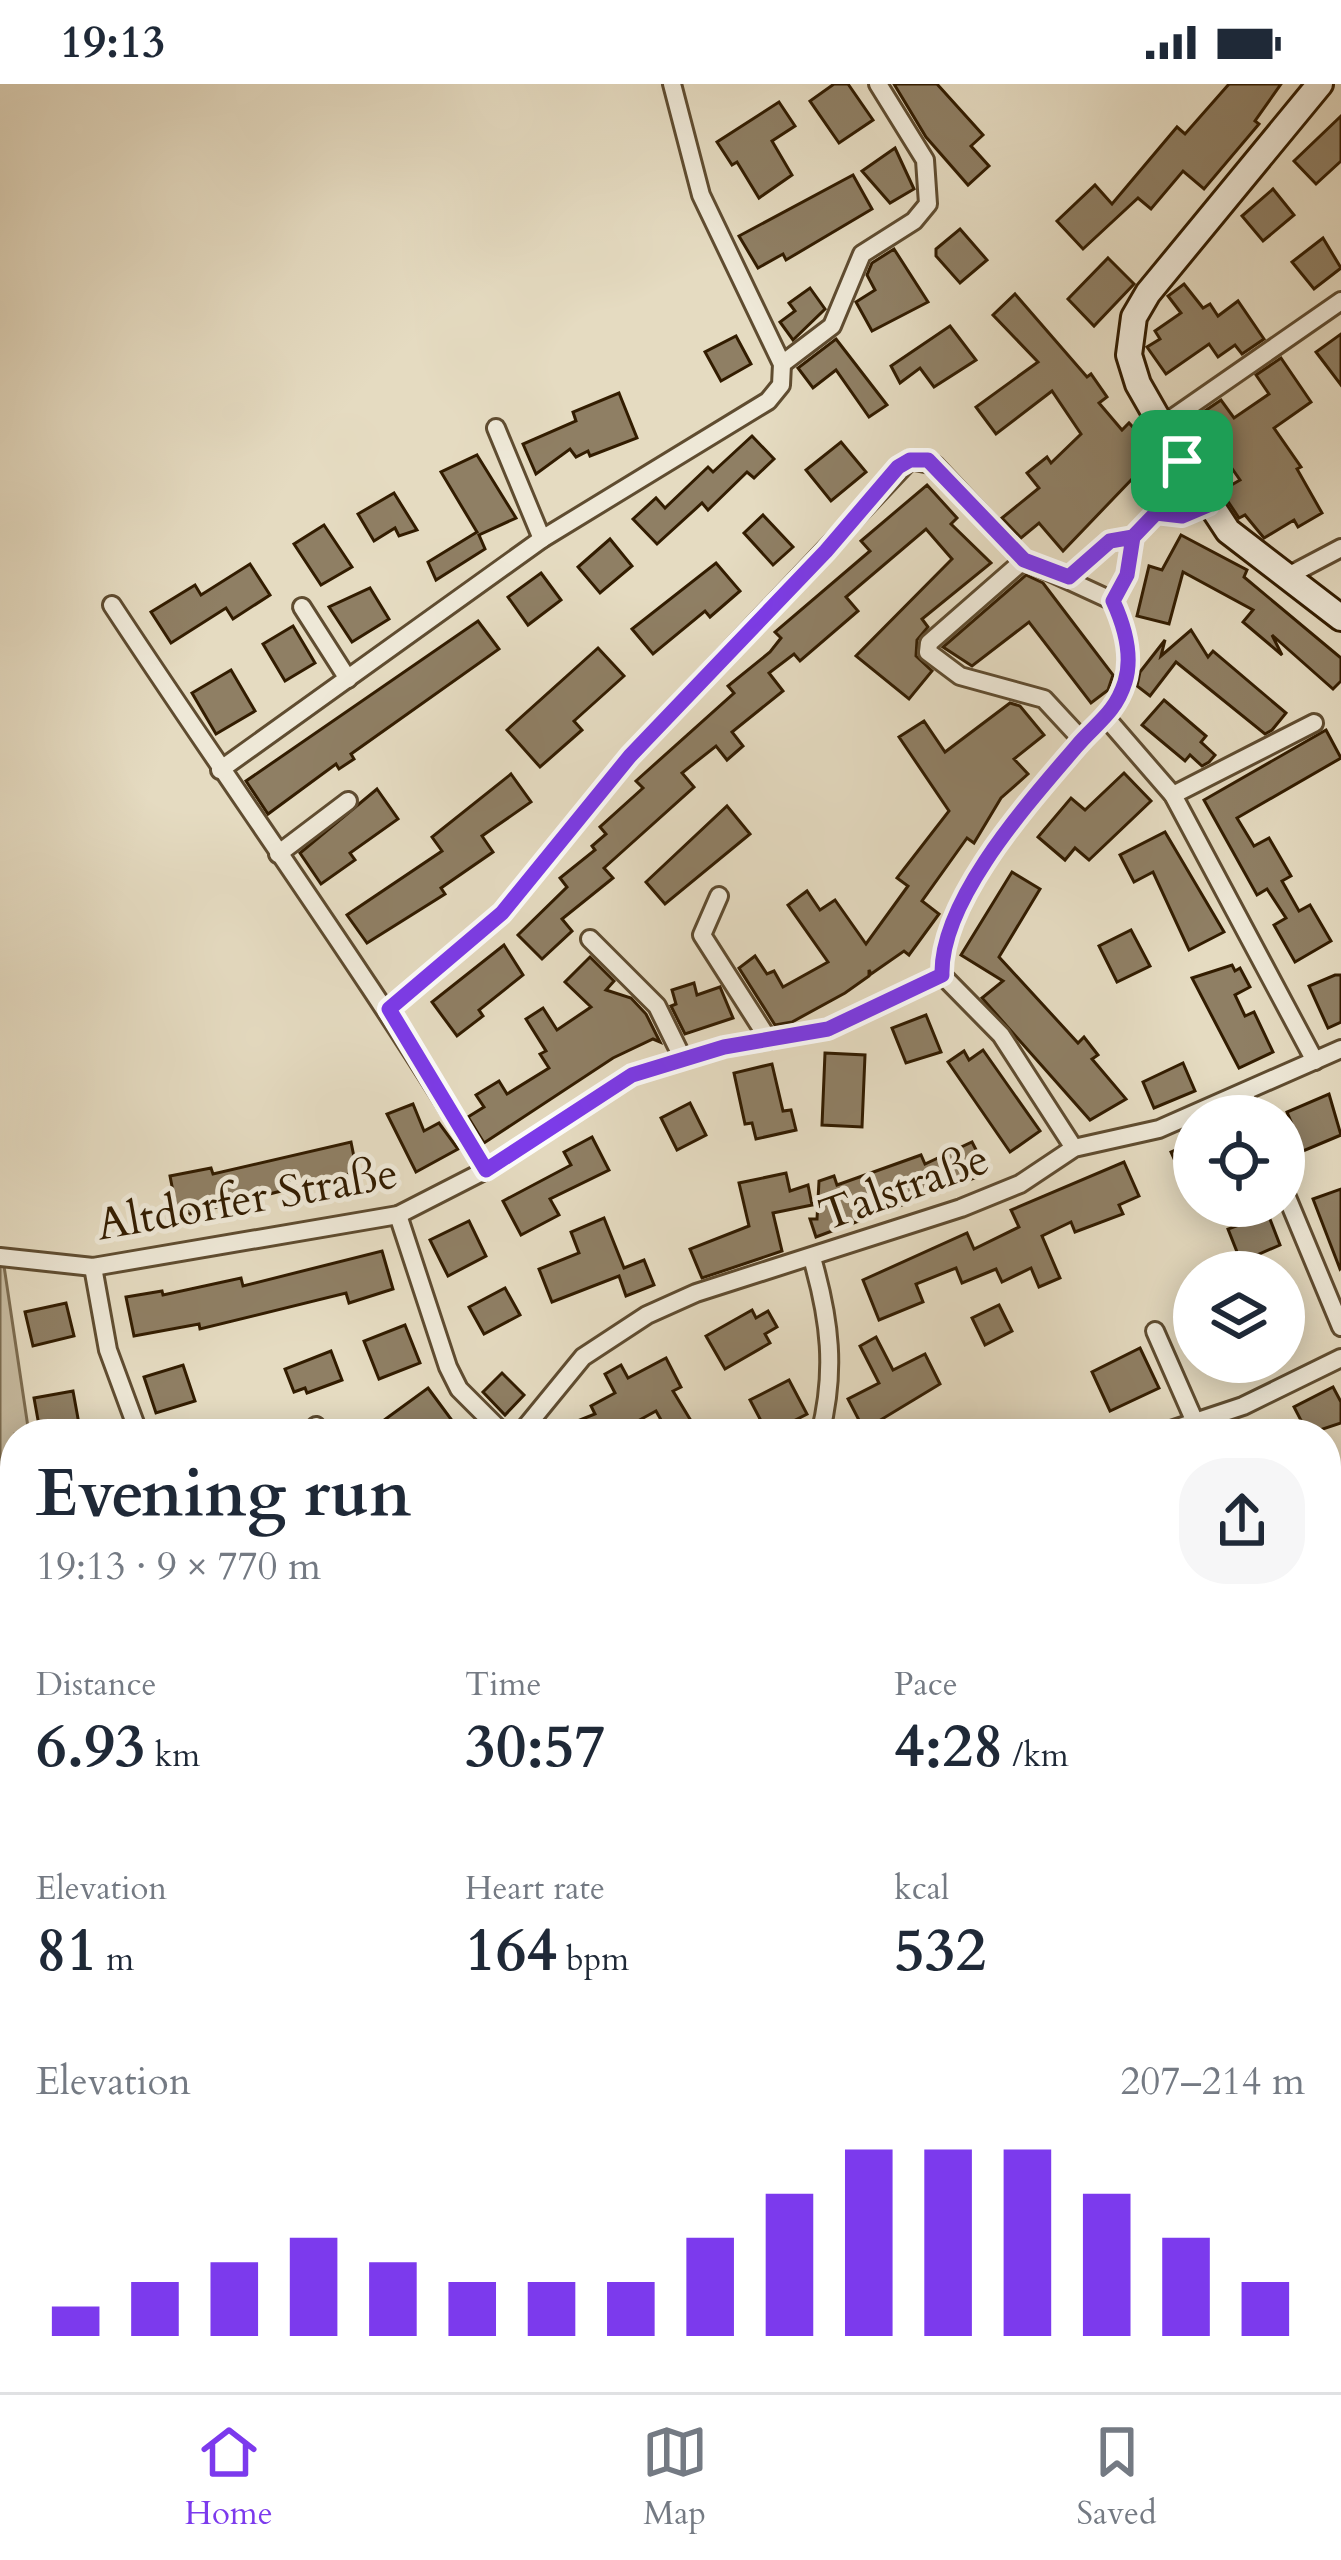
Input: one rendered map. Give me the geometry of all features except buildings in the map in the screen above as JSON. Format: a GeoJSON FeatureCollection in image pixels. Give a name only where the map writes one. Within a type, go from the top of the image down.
{"type":"FeatureCollection","features":[{"type":"Feature","properties":{"kind":"street"},"geometry":{"type":"LineString","coordinates":[[220,770],[542,538],[768,400],[781,386],[782,364],[701,195],[672,84]]}},
{"type":"Feature","properties":{"kind":"street"},"geometry":{"type":"LineString","coordinates":[[782,364],[832,326],[862,254],[914,221],[928,204],[925,160],[878,84]]}},
{"type":"Feature","properties":{"kind":"street"},"geometry":{"type":"LineString","coordinates":[[1320,84],[1135,316],[1129,355],[1161,426],[1228,531],[1341,618]]}},
{"type":"Feature","properties":{"kind":"street"},"geometry":{"type":"LineString","coordinates":[[1161,426],[1341,301]]}},
{"type":"Feature","properties":{"kind":"street"},"geometry":{"type":"LineString","coordinates":[[496,428],[542,538]]}},
{"type":"Feature","properties":{"kind":"street"},"geometry":{"type":"LineString","coordinates":[[389,1009],[502,913],[630,756],[826,551],[898,467],[920,459],[935,465],[1024,560],[1113,601],[1124,632],[1127,674],[1108,720],[1082,740],[1036,794],[962,901],[945,937],[942,975],[1001,1035],[1074,1148]]}},
{"type":"Feature","properties":{"kind":"street"},"geometry":{"type":"LineString","coordinates":[[1113,601],[1127,575],[1133,537],[1156,513],[1153,485],[1182,461]]}},
{"type":"Feature","properties":{"kind":"street"},"geometry":{"type":"LineString","coordinates":[[1156,513],[1182,516],[1208,505]]}},
{"type":"Feature","properties":{"kind":"street"},"geometry":{"type":"LineString","coordinates":[[1069,577],[1110,541],[1133,537]]}},
{"type":"Feature","properties":{"kind":"street"},"geometry":{"type":"LineString","coordinates":[[1286,577],[1341,548]]}},
{"type":"Feature","properties":{"kind":"street"},"geometry":{"type":"LineString","coordinates":[[1024,560],[929,643],[928,652],[932,660],[960,676],[1044,699],[1082,740]]}},
{"type":"Feature","properties":{"kind":"street"},"geometry":{"type":"LineString","coordinates":[[112,605],[220,770],[389,1009],[486,1170]]}},
{"type":"Feature","properties":{"kind":"street"},"geometry":{"type":"LineString","coordinates":[[302,607],[348,679]]}},
{"type":"Feature","properties":{"kind":"street"},"geometry":{"type":"LineString","coordinates":[[1108,720],[1173,795],[1315,1061]]}},
{"type":"Feature","properties":{"kind":"street"},"geometry":{"type":"LineString","coordinates":[[1173,795],[1314,723]]}},
{"type":"Feature","properties":{"kind":"street"},"geometry":{"type":"LineString","coordinates":[[278,854],[348,801]]}},
{"type":"Feature","properties":{"kind":"street"},"geometry":{"type":"LineString","coordinates":[[719,896],[702,935],[769,1040]]}},
{"type":"Feature","properties":{"kind":"street"},"geometry":{"type":"LineString","coordinates":[[590,939],[657,1006],[682,1057]]}},
{"type":"Feature","properties":{"kind":"street","name":"Altdorfer Straße"},"geometry":{"type":"LineString","coordinates":[[0,1257],[93,1267],[398,1215],[486,1170],[593,1097],[682,1057],[828,1029],[942,975]]}},
{"type":"Feature","properties":{"kind":"street","name":"Talstraße"},"geometry":{"type":"LineString","coordinates":[[531,1419],[556,1384],[616,1333],[696,1293],[812,1258],[1020,1184],[1074,1148],[1159,1129],[1341,1048]]}},
{"type":"Feature","properties":{"kind":"street"},"geometry":{"type":"LineString","coordinates":[[398,1215],[448,1367],[459,1389],[489,1419]]}},
{"type":"Feature","properties":{"kind":"street"},"geometry":{"type":"LineString","coordinates":[[1299,1227],[1341,1327]]}},
{"type":"Feature","properties":{"kind":"street"},"geometry":{"type":"LineString","coordinates":[[812,1258],[830,1326],[832,1367],[823,1419]]}},
{"type":"Feature","properties":{"kind":"street"},"geometry":{"type":"LineString","coordinates":[[93,1267],[108,1350],[133,1419]]}},
{"type":"Feature","properties":{"kind":"street"},"geometry":{"type":"LineString","coordinates":[[1154,1330],[1193,1419]]}},
{"type":"Feature","properties":{"kind":"street"},"geometry":{"type":"LineString","coordinates":[[1206,1419],[1341,1358]]}},
{"type":"Feature","properties":{"kind":"shaded area"},"geometry":{"type":"Polygon","coordinates":[[[0,1265],[4,1266],[27,1419],[0,1419],[0,1265]]]}},
{"type":"Feature","properties":{"kind":"route"},"geometry":{"type":"LineString","coordinates":[[1182,461],[1153,485],[1150,499],[1156,513],[1133,537],[1110,541],[1069,577],[1024,560],[928,460],[910,460],[898,467],[826,551],[630,756],[529,885],[467,947],[389,1009],[486,1170],[574,1108],[632,1075],[724,1047],[828,1029],[891,995],[942,975],[945,937],[962,901],[1036,794],[1082,740],[1108,720],[1124,686],[1124,632],[1113,601],[1133,556],[1133,537],[1156,513],[1172,518],[1208,505],[1182,461]]}}]}
